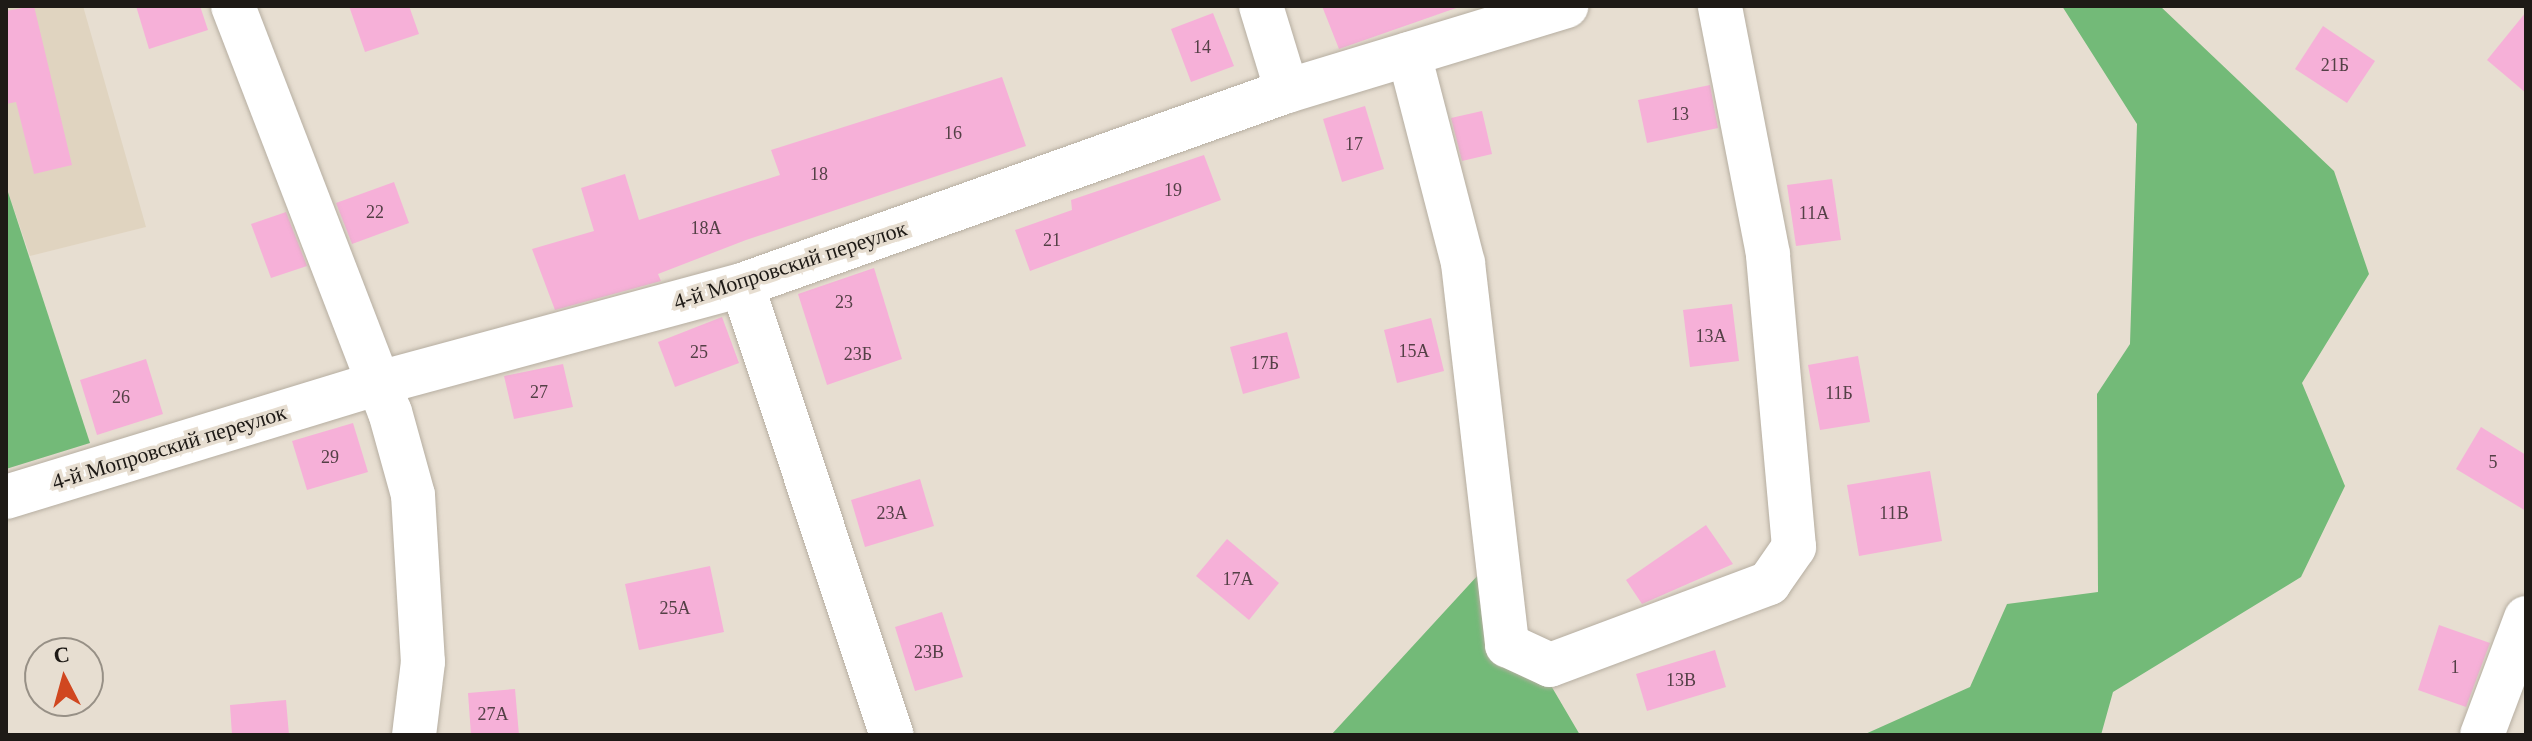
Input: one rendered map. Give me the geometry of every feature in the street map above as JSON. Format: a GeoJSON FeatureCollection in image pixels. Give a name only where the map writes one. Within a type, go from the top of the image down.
{"type":"FeatureCollection","features":[{"type":"Feature","properties":{"kind":"street"},"geometry":{"type":"LineString","coordinates":[[233,6],[379,383],[413,495],[423,662],[414,735]]}},
{"type":"Feature","properties":{"kind":"street"},"geometry":{"type":"LineString","coordinates":[[1261,6],[1287,91]]}},
{"type":"Feature","properties":{"kind":"street","name":"4-й Мопровский переулок"},"geometry":{"type":"LineString","coordinates":[[6,497],[379,383],[742,285],[1287,91],[1566,6]]}},
{"type":"Feature","properties":{"kind":"street"},"geometry":{"type":"LineString","coordinates":[[1409,54],[1463,263],[1507,645],[1550,665],[1769,583],[1794,547],[1768,254],[1720,6]]}},
{"type":"Feature","properties":{"kind":"street"},"geometry":{"type":"LineString","coordinates":[[742,285],[892,735]]}},
{"type":"Feature","properties":{"kind":"street"},"geometry":{"type":"LineString","coordinates":[[2482,735],[2526,618]]}},
{"type":"Feature","properties":{"kind":"shaded area"},"geometry":{"type":"Polygon","coordinates":[[[6,6],[83,6],[146,227],[30,256],[6,186],[6,6]]]}},
{"type":"Feature","properties":{"kind":"green space"},"geometry":{"type":"Polygon","coordinates":[[[2062,6],[2160,6],[2334,171],[2369,274],[2302,383],[2345,486],[2301,577],[2113,692],[2101,735],[1863,735],[1970,687],[2007,604],[2098,592],[2097,394],[2130,344],[2137,124],[2062,6]]]}},
{"type":"Feature","properties":{"kind":"green space"},"geometry":{"type":"Polygon","coordinates":[[[6,186],[90,443],[6,469],[6,186]]]}},
{"type":"Feature","properties":{"kind":"green space"},"geometry":{"type":"Polygon","coordinates":[[[1479,574],[1502,667],[1543,672],[1580,735],[1331,735],[1479,574]]]}},
{"type":"Feature","properties":{"kind":"building"},"geometry":{"type":"Polygon","coordinates":[[[34,6],[72,165],[34,174],[16,102],[6,104],[6,11],[34,6]]]}},
{"type":"Feature","properties":{"kind":"building"},"geometry":{"type":"Polygon","coordinates":[[[136,6],[200,6],[208,30],[149,49],[136,6]]]}},
{"type":"Feature","properties":{"kind":"building"},"geometry":{"type":"Polygon","coordinates":[[[349,6],[409,6],[419,34],[365,52],[349,6]]]}},
{"type":"Feature","properties":{"kind":"building"},"geometry":{"type":"Polygon","coordinates":[[[1322,6],[1459,6],[1459,7],[1339,49],[1322,6]]]}},
{"type":"Feature","properties":{"kind":"building"},"geometry":{"type":"Polygon","coordinates":[[[2526,12],[2526,93],[2487,60],[2526,12]]]}},
{"type":"Feature","properties":{"kind":"building"},"geometry":{"type":"Polygon","coordinates":[[[1213,13],[1234,66],[1191,82],[1171,29],[1213,13]]]}},
{"type":"Feature","properties":{"kind":"building"},"geometry":{"type":"Polygon","coordinates":[[[2323,26],[2375,61],[2347,103],[2295,69],[2323,26]]]}},
{"type":"Feature","properties":{"kind":"building"},"geometry":{"type":"Polygon","coordinates":[[[1002,77],[1026,146],[746,240],[658,274],[661,281],[555,310],[532,249],[594,231],[581,188],[625,174],[639,220],[780,175],[771,150],[1002,77]]]}},
{"type":"Feature","properties":{"kind":"building"},"geometry":{"type":"Polygon","coordinates":[[[1710,85],[1718,128],[1647,143],[1638,100],[1710,85]]]}},
{"type":"Feature","properties":{"kind":"building"},"geometry":{"type":"Polygon","coordinates":[[[1365,106],[1384,169],[1342,182],[1323,119],[1365,106]]]}},
{"type":"Feature","properties":{"kind":"building"},"geometry":{"type":"Polygon","coordinates":[[[1482,111],[1492,154],[1462,161],[1451,118],[1482,111]]]}},
{"type":"Feature","properties":{"kind":"building"},"geometry":{"type":"Polygon","coordinates":[[[1204,155],[1221,200],[1030,271],[1015,230],[1072,210],[1071,200],[1204,155]]]}},
{"type":"Feature","properties":{"kind":"building"},"geometry":{"type":"Polygon","coordinates":[[[1832,179],[1841,240],[1796,246],[1787,185],[1832,179]]]}},
{"type":"Feature","properties":{"kind":"building"},"geometry":{"type":"Polygon","coordinates":[[[394,182],[409,223],[352,244],[336,203],[394,182]]]}},
{"type":"Feature","properties":{"kind":"building"},"geometry":{"type":"Polygon","coordinates":[[[286,212],[307,266],[271,278],[251,224],[286,212]]]}},
{"type":"Feature","properties":{"kind":"building"},"geometry":{"type":"Polygon","coordinates":[[[874,268],[902,359],[827,385],[798,294],[874,268]]]}},
{"type":"Feature","properties":{"kind":"building"},"geometry":{"type":"Polygon","coordinates":[[[1732,304],[1739,361],[1690,367],[1683,310],[1732,304]]]}},
{"type":"Feature","properties":{"kind":"building"},"geometry":{"type":"Polygon","coordinates":[[[722,317],[739,363],[675,387],[658,342],[722,317]]]}},
{"type":"Feature","properties":{"kind":"building"},"geometry":{"type":"Polygon","coordinates":[[[1431,318],[1444,371],[1397,383],[1384,330],[1431,318]]]}},
{"type":"Feature","properties":{"kind":"building"},"geometry":{"type":"Polygon","coordinates":[[[1287,332],[1300,378],[1243,394],[1230,347],[1287,332]]]}},
{"type":"Feature","properties":{"kind":"building"},"geometry":{"type":"Polygon","coordinates":[[[1858,356],[1870,422],[1820,430],[1808,365],[1858,356]]]}},
{"type":"Feature","properties":{"kind":"building"},"geometry":{"type":"Polygon","coordinates":[[[146,359],[163,414],[97,435],[80,380],[146,359]]]}},
{"type":"Feature","properties":{"kind":"building"},"geometry":{"type":"Polygon","coordinates":[[[563,364],[573,407],[514,419],[504,376],[563,364]]]}},
{"type":"Feature","properties":{"kind":"building"},"geometry":{"type":"Polygon","coordinates":[[[353,423],[368,472],[307,490],[292,441],[353,423]]]}},
{"type":"Feature","properties":{"kind":"building"},"geometry":{"type":"Polygon","coordinates":[[[2481,427],[2526,455],[2526,511],[2456,469],[2481,427]]]}},
{"type":"Feature","properties":{"kind":"building"},"geometry":{"type":"Polygon","coordinates":[[[1930,471],[1942,541],[1859,556],[1847,485],[1930,471]]]}},
{"type":"Feature","properties":{"kind":"building"},"geometry":{"type":"Polygon","coordinates":[[[920,479],[934,526],[865,547],[851,500],[920,479]]]}},
{"type":"Feature","properties":{"kind":"building"},"geometry":{"type":"Polygon","coordinates":[[[1706,525],[1733,564],[1642,604],[1626,580],[1706,525]]]}},
{"type":"Feature","properties":{"kind":"building"},"geometry":{"type":"Polygon","coordinates":[[[1227,539],[1279,583],[1249,620],[1196,576],[1227,539]]]}},
{"type":"Feature","properties":{"kind":"building"},"geometry":{"type":"Polygon","coordinates":[[[710,566],[724,632],[639,650],[625,584],[710,566]]]}},
{"type":"Feature","properties":{"kind":"building"},"geometry":{"type":"Polygon","coordinates":[[[942,612],[963,677],[915,691],[895,627],[942,612]]]}},
{"type":"Feature","properties":{"kind":"building"},"geometry":{"type":"Polygon","coordinates":[[[2439,625],[2490,643],[2466,707],[2418,690],[2439,625]]]}},
{"type":"Feature","properties":{"kind":"building"},"geometry":{"type":"Polygon","coordinates":[[[1715,650],[1726,687],[1647,711],[1636,674],[1715,650]]]}},
{"type":"Feature","properties":{"kind":"building"},"geometry":{"type":"Polygon","coordinates":[[[515,689],[519,735],[471,735],[468,693],[515,689]]]}},
{"type":"Feature","properties":{"kind":"building"},"geometry":{"type":"Polygon","coordinates":[[[286,700],[289,735],[232,735],[230,705],[286,700]]]}}]}
